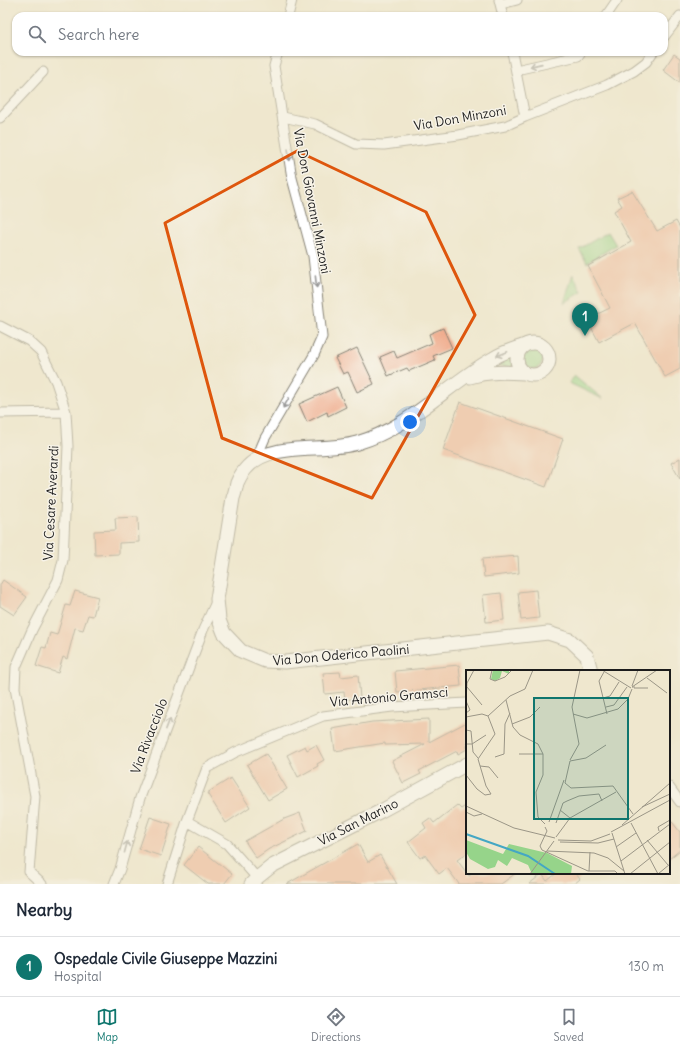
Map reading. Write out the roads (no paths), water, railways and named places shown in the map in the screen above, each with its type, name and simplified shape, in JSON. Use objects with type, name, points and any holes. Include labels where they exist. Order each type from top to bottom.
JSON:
[{"type":"street","points":[[289,12],[292,0]]},
{"type":"street","points":[[502,12],[500,2],[517,0]]},
{"type":"street","points":[[609,12],[617,0]]},
{"type":"street","points":[[668,32],[680,16]]},
{"type":"street","name":"Via Don Giovanni Minzoni","points":[[256,459],[265,438],[314,355],[322,337],[313,256],[292,178],[274,66],[277,56]]},
{"type":"street","points":[[513,56],[525,117]]},
{"type":"street","points":[[516,70],[578,56]]},
{"type":"street","name":"Via Don Minzoni","points":[[283,117],[315,124],[356,144],[384,145],[458,135],[505,126],[608,85],[634,71],[646,62],[650,56]]},
{"type":"street","points":[[0,118],[43,72]]},
{"type":"street","name":"Via Cesare Averardi","points":[[0,326],[28,341],[41,352],[56,382],[66,412],[68,446],[63,560],[58,580],[32,630],[16,668],[15,688],[35,796],[29,872],[42,884]]},
{"type":"street","points":[[459,381],[482,373],[509,372],[533,375],[539,374],[547,367],[549,362],[547,351],[540,344],[530,343],[525,345],[518,352],[518,366],[525,373]]},
{"type":"street","name":"Via Don Oderico Paolini","points":[[525,345],[494,357],[459,381],[416,414],[372,438],[341,446],[272,452],[256,459],[242,476],[233,498],[217,600],[219,620],[224,633],[241,652],[265,661],[285,662],[548,634],[570,640],[587,656],[591,670]]},
{"type":"street","points":[[0,413],[66,412]]},
{"type":"street","name":"Via Rivacciolo","points":[[114,884],[120,869],[140,798],[203,630],[217,600]]},
{"type":"street","name":"Via Antonio Gramsci","points":[[167,884],[187,821],[207,768],[243,749],[323,716],[392,707],[466,703]]},
{"type":"street","name":"Via San Marino","points":[[254,881],[272,866],[466,765]]},
{"type":"street","points":[[670,788],[680,802]]},
{"type":"street","points":[[187,821],[227,844],[254,881]]},
{"type":"place","name":"Ospedale Civile Giuseppe Mazzini","points":[[585,336]]}]
